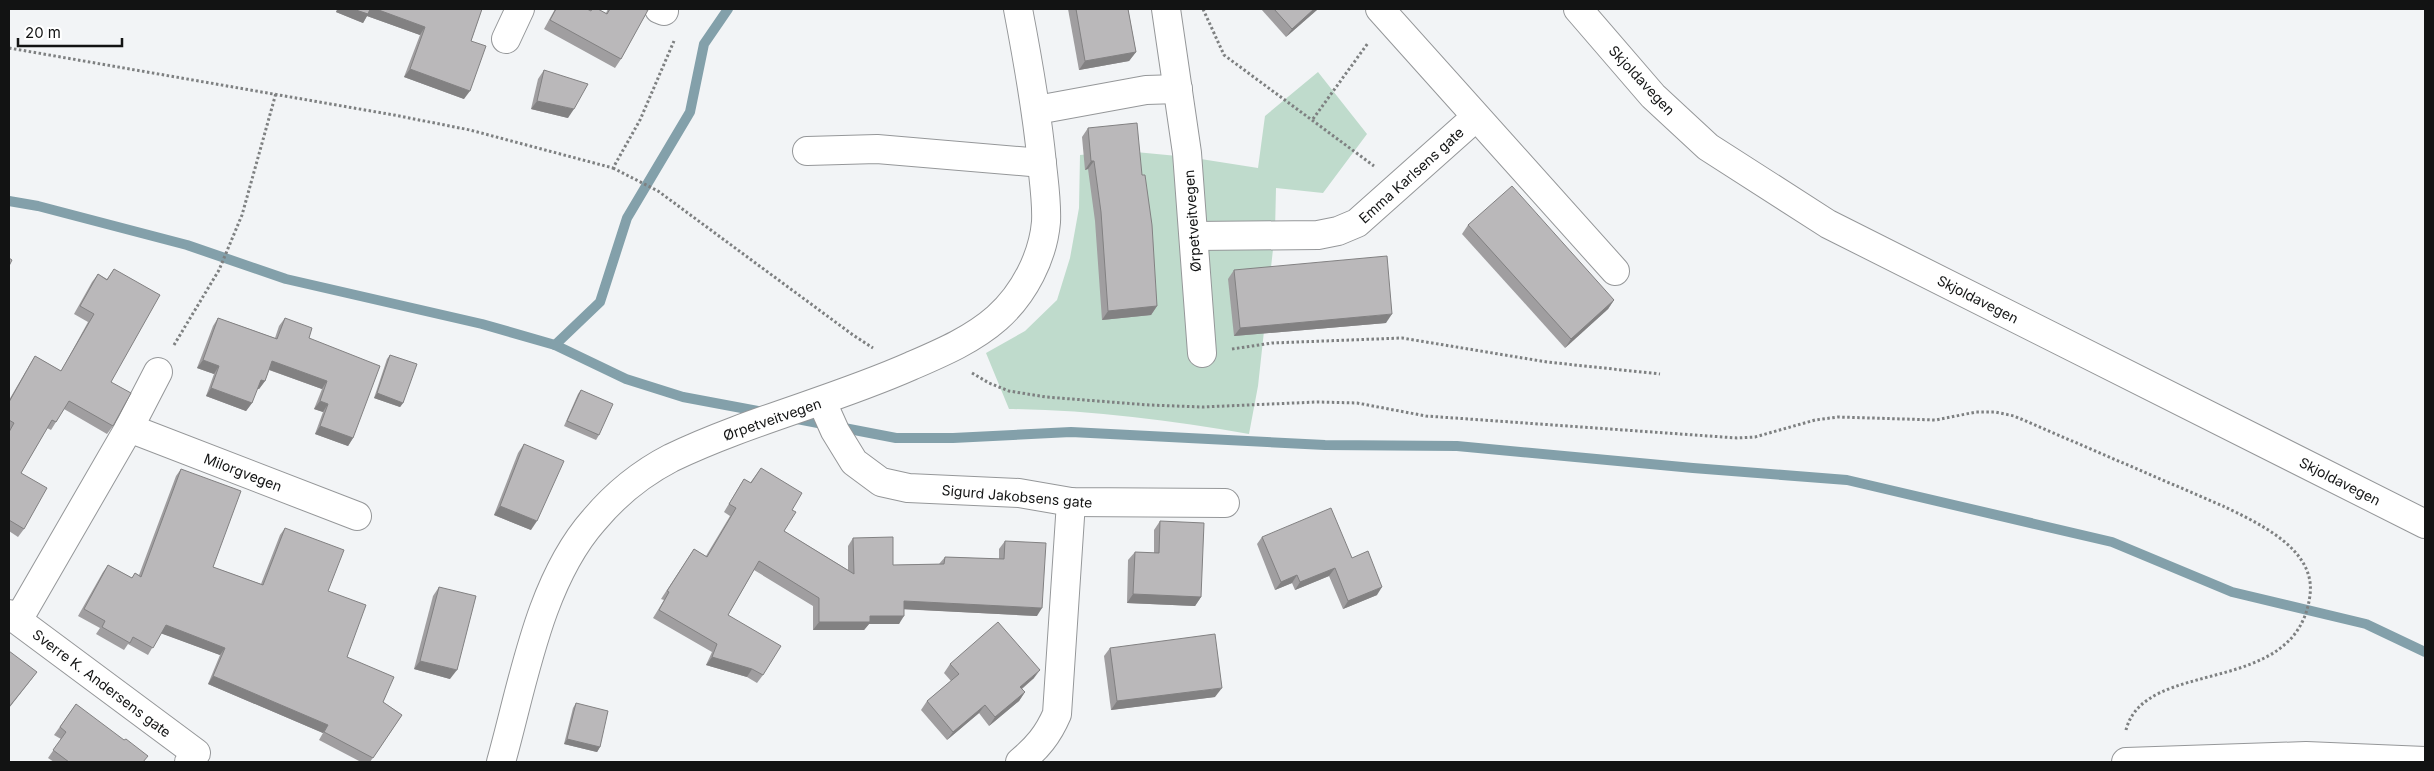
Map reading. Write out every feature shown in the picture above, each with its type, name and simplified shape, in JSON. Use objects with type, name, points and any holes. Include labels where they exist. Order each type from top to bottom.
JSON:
[{"type":"main road","points":[[506,39],[520,9]]},
{"type":"main road","name":"Ørpetveitvegen","points":[[501,762],[543,608],[565,559],[593,520],[623,490],[668,460],[720,436],[822,402],[946,351],[997,318],[1017,296],[1031,274],[1040,250],[1046,222],[1037,110],[1018,9]]},
{"type":"main road","name":"Ørpetveitvegen","points":[[1166,9],[1187,153],[1202,353]]},
{"type":"main road","name":"Skjoldavegen","points":[[1578,9],[1653,96],[1708,147],[1828,224],[2425,524]]},
{"type":"main road","name":"Emma Karlsens gate","points":[[1383,12],[1615,270]]},
{"type":"main road","points":[[1037,110],[1146,90],[1178,88]]},
{"type":"main road","name":"Emma Karlsens gate","points":[[1194,236],[1318,235],[1338,231],[1357,223],[1476,116]]},
{"type":"main road","points":[[807,151],[877,148],[1042,163]]},
{"type":"main road","points":[[13,617],[129,428],[158,372]]},
{"type":"main road","name":"Sigurd Jakobsens gate","points":[[822,402],[834,431],[854,462],[881,482],[908,488],[1019,493],[1071,502],[1225,503]]},
{"type":"main road","name":"Milorgvegen","points":[[129,428],[358,516]]},
{"type":"main road","points":[[1020,762],[1038,747],[1050,730],[1057,714],[1071,502]]},
{"type":"main road","name":"Sverre K. Andersens gate","points":[[13,617],[201,759]]},
{"type":"main road","points":[[2126,762],[2306,756],[2425,762]]},
{"type":"path","points":[[1203,9],[1224,55],[1354,151]]},
{"type":"path","points":[[1313,119],[1383,12]]},
{"type":"path","points":[[613,168],[640,120],[676,38]]},
{"type":"path","points":[[9,48],[276,93],[470,130],[613,168],[632,176],[658,191],[853,335],[880,352]]},
{"type":"path","points":[[158,372],[219,270],[242,215],[276,93]]},
{"type":"path","points":[[1202,353],[1272,343],[1402,338],[1547,362],[1660,374]]},
{"type":"path","points":[[946,351],[964,368],[989,383],[1009,391],[1046,397],[1149,405],[1202,406],[1317,402],[1356,403],[1443,418],[1737,438],[1755,437],[1815,420],[1830,418],[1936,420],[1976,412],[1995,412],[2014,416],[2256,522],[2288,545],[2310,574],[2309,603],[2295,635],[2285,647],[2263,660],[2162,693],[2145,701],[2134,714],[2126,732]]},
{"type":"green space","points":[[1318,72],[1367,134],[1323,193],[1276,188],[1275,231],[1258,386],[1249,434],[1129,417],[1069,411],[1009,409],[986,353],[1025,331],[1057,300],[1070,258],[1079,208],[1080,155],[1125,151],[1188,157],[1258,168],[1265,116]]},
{"type":"building","points":[[353,9],[370,9],[368,14]]},
{"type":"building","points":[[376,9],[482,9],[471,41],[486,46],[470,91],[410,69],[425,27]]},
{"type":"building","points":[[556,9],[587,9],[591,11],[592,9],[598,9],[607,14],[610,9],[648,10],[621,59],[550,20]]},
{"type":"building","points":[[1076,9],[1128,9],[1136,52],[1085,61]]},
{"type":"building","points":[[1274,9],[1314,9],[1292,29]]},
{"type":"building","points":[[544,70],[588,84],[574,109],[537,101]]},
{"type":"building","points":[[1137,123],[1142,175],[1145,175],[1152,225],[1157,306],[1108,311],[1101,212],[1094,161],[1091,161],[1088,128]]},
{"type":"building","points":[[1512,186],[1614,300],[1571,339],[1468,225]]},
{"type":"building","points":[[1387,256],[1392,314],[1240,328],[1234,270]]},
{"type":"building","points":[[114,269],[160,295],[111,382],[131,393],[113,426],[69,401],[56,422],[52,420],[21,473],[47,488],[24,529],[9,520],[9,432],[14,423],[9,420],[9,402],[35,356],[61,371],[94,314],[80,306],[98,274],[107,280]]},
{"type":"building","points":[[218,318],[277,339],[285,318],[312,328],[309,338],[380,366],[353,438],[320,426],[328,404],[320,401],[327,381],[272,361],[265,381],[261,380],[252,403],[211,388],[219,366],[203,360]]},
{"type":"building","points":[[390,355],[417,364],[403,403],[377,393]]},
{"type":"building","points":[[581,390],[613,404],[599,435],[567,421]]},
{"type":"building","points":[[524,444],[564,461],[537,521],[500,506]]},
{"type":"building","points":[[761,468],[802,493],[792,510],[796,512],[784,531],[854,574],[853,538],[893,537],[893,565],[944,564],[945,557],[1004,559],[1005,541],[1046,543],[1042,608],[904,601],[904,616],[870,616],[870,622],[819,622],[819,598],[759,561],[728,615],[781,646],[763,675],[752,669],[712,657],[717,644],[659,610],[669,592],[667,591],[694,549],[707,557],[736,508],[729,504],[744,479],[751,483]]},
{"type":"building","points":[[181,469],[241,491],[213,567],[263,585],[285,528],[344,550],[328,591],[366,605],[347,657],[394,677],[383,702],[402,715],[373,758],[324,732],[328,725],[213,676],[225,648],[166,625],[153,648],[133,637],[130,643],[102,627],[105,621],[84,609],[108,565],[132,578],[135,573],[141,577]]},
{"type":"building","points":[[1331,508],[1352,558],[1368,551],[1382,587],[1348,601],[1335,568],[1300,582],[1297,575],[1281,582],[1262,537]]},
{"type":"building","points":[[1160,521],[1204,523],[1201,597],[1133,594],[1135,552],[1159,553]]},
{"type":"building","points":[[439,587],[476,596],[457,670],[420,661]]},
{"type":"building","points":[[998,622],[1040,670],[1020,687],[1025,692],[995,717],[985,705],[953,732],[927,701],[959,674],[950,664]]},
{"type":"building","points":[[1215,634],[1222,688],[1117,701],[1110,648]]},
{"type":"building","points":[[9,651],[37,672],[9,707]]},
{"type":"building","points":[[576,703],[608,711],[600,747],[567,739]]},
{"type":"building","points":[[76,704],[148,756],[143,762],[69,762],[53,750],[66,732],[60,727]]},
{"type":"waterway","points":[[555,345],[600,302],[627,218],[690,112],[704,44],[728,9]]},
{"type":"waterway","points":[[9,201],[38,206],[187,245],[286,279],[482,324],[555,345],[626,379],[683,397],[763,412]]},
{"type":"waterway","points":[[792,418],[896,438],[953,438],[1071,432],[1325,445],[1457,446],[1847,480],[2112,542],[2232,592],[2366,624],[2425,652]]}]
